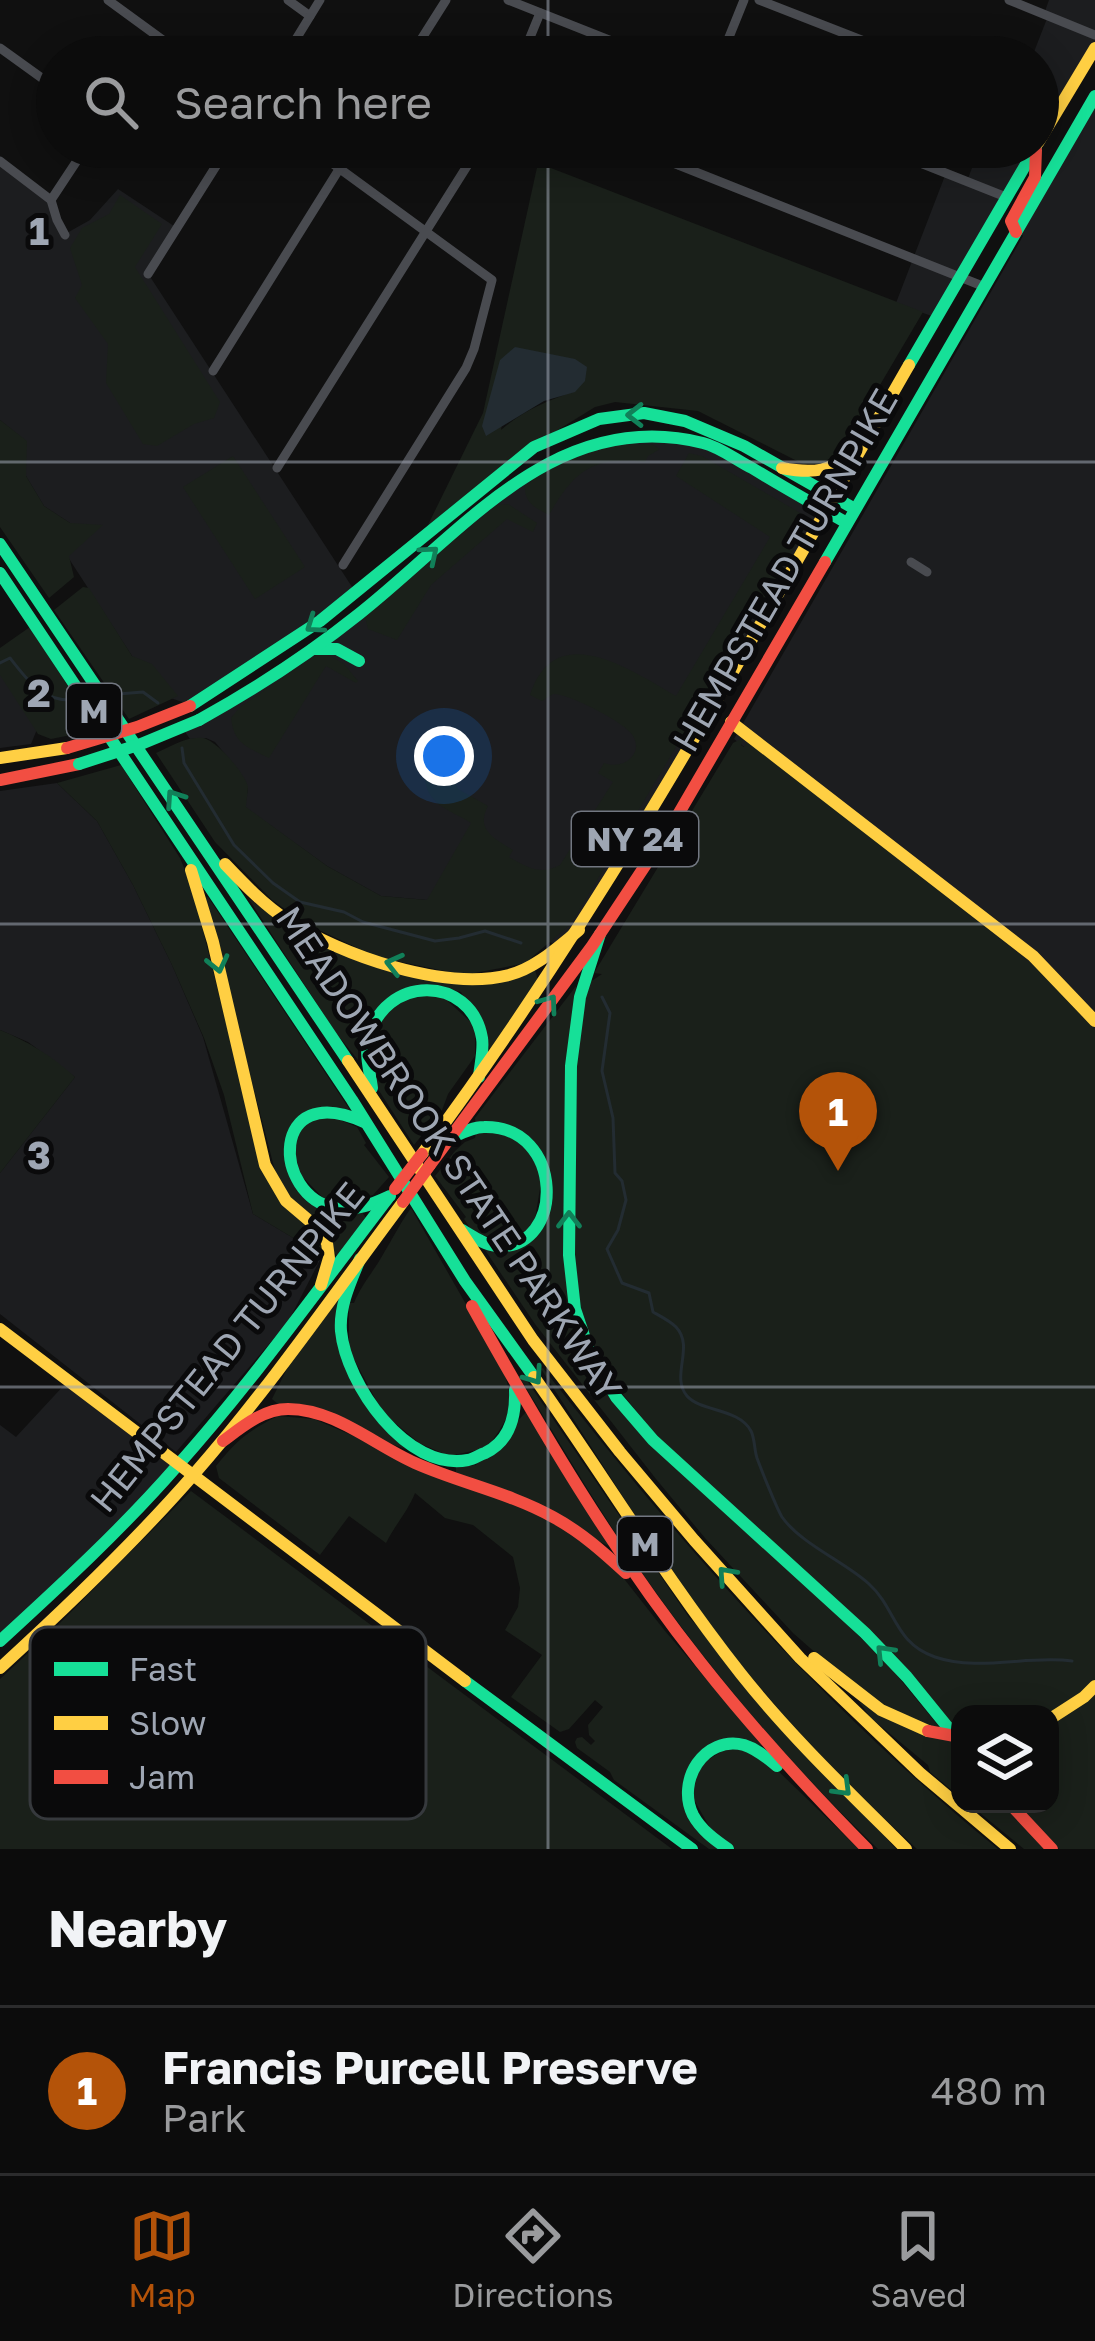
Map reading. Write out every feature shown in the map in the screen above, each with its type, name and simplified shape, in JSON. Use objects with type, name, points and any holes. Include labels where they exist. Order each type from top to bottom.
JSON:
[{"type":"main road","name":"HEMPSTEAD TURNPIKE","points":[[1059,108],[1095,48]]},
{"type":"main road","name":"HEMPSTEAD TURNPIKE","points":[[1059,158],[1095,96]]},
{"type":"main road","name":"HEMPSTEAD TURNPIKE","points":[[0,1641],[98,1550],[179,1465],[426,1159],[579,930],[1024,168]]},
{"type":"main road","points":[[1016,232],[1012,218],[1035,178],[1036,168]]},
{"type":"main road","name":"HEMPSTEAD TURNPIKE","points":[[426,1159],[449,1139],[600,934],[672,825],[1053,168]]},
{"type":"main road","points":[[0,758],[67,748],[190,706],[330,614],[534,447],[572,428],[620,414],[649,414],[714,429],[855,509]]},
{"type":"main road","points":[[782,468],[809,474],[840,465],[881,417]]},
{"type":"main road","points":[[689,438],[694,422]]},
{"type":"main road","points":[[0,780],[80,764],[128,748],[199,720],[246,693],[312,650],[543,463],[580,446],[634,434],[689,438],[847,523]]},
{"type":"main road","name":"MEADOWBROOK STATE PARKWAY","points":[[0,544],[533,1340],[620,1452],[765,1618],[843,1701],[1010,1849]]},
{"type":"main road","name":"MEADOWBROOK STATE PARKWAY","points":[[0,573],[465,1281],[688,1605],[809,1753],[906,1849]]},
{"type":"main road","points":[[312,650],[337,649],[358,661]]},
{"type":"main road","points":[[246,693],[260,662]]},
{"type":"main road","points":[[731,722],[1033,956],[1095,1021]]},
{"type":"main road","points":[[201,840],[260,900],[286,919],[336,946],[403,967],[456,978],[506,976],[532,967],[579,930]]},
{"type":"main road","points":[[186,851],[213,942],[265,1165],[286,1201],[319,1229],[327,1243],[329,1258],[321,1285]]},
{"type":"main road","points":[[600,934],[580,998],[572,1066],[569,1255],[575,1310],[589,1352],[616,1397],[653,1440],[865,1633],[951,1729]]},
{"type":"main road","points":[[377,1106],[365,1066],[366,1037],[377,1013],[410,991],[438,990],[469,1008],[482,1035],[479,1077]]},
{"type":"main road","points":[[364,1122],[332,1111],[313,1114],[292,1132],[291,1169],[310,1197],[335,1208],[364,1207],[396,1196]]},
{"type":"main road","points":[[449,1139],[483,1127],[507,1130],[539,1154],[548,1182],[544,1213],[516,1244],[494,1246],[457,1227]]},
{"type":"main road","name":"HEMPSTEAD TURNPIKE","points":[[44,1627],[102,1572],[223,1441],[360,1259],[396,1196]]},
{"type":"main road","points":[[421,1210],[514,1384],[664,1617]]},
{"type":"main road","points":[[360,1259],[342,1313],[345,1353],[364,1395],[400,1436],[440,1458],[478,1457],[497,1446],[509,1430],[517,1407],[514,1384]]},
{"type":"main road","points":[[4,1338],[393,1627]]},
{"type":"main road","points":[[223,1441],[249,1421],[274,1411],[291,1409],[322,1416],[415,1463],[516,1498],[570,1524],[604,1550],[826,1809]]},
{"type":"main road","points":[[765,1618],[872,1705],[896,1719],[951,1737]]},
{"type":"main road","name":"HEMPSTEAD TURNPIKE","points":[[0,1668],[30,1640]]},
{"type":"main road","points":[[426,1652],[692,1849]]},
{"type":"main road","points":[[1059,1714],[1095,1686]]},
{"type":"main road","points":[[728,1849],[700,1827],[687,1798],[692,1771],[703,1756],[734,1744],[760,1752],[867,1849]]},
{"type":"main road","points":[[1018,1813],[1052,1849]]},
{"type":"street","points":[[108,0],[157,36]]},
{"type":"street","points":[[288,0],[310,16]]},
{"type":"street","points":[[298,36],[320,0]]},
{"type":"street","points":[[423,36],[446,0]]},
{"type":"street","points":[[508,0],[599,36]]},
{"type":"street","points":[[729,36],[744,0]]},
{"type":"street","points":[[759,0],[851,36]]},
{"type":"street","points":[[1009,0],[1095,35]]},
{"type":"street","points":[[531,36],[540,13]]},
{"type":"street","points":[[0,48],[36,74]]},
{"type":"street","points":[[0,161],[51,200],[64,235]]},
{"type":"street","points":[[51,200],[72,168]]},
{"type":"street","points":[[148,274],[215,168]]},
{"type":"street","points":[[278,468],[465,168]]},
{"type":"street","points":[[687,168],[985,287]]},
{"type":"street","points":[[933,168],[1006,197]]},
{"type":"street","points":[[213,371],[340,169],[492,280],[466,368],[343,565]]},
{"type":"street","points":[[911,562],[927,572]]},
{"type":"shaded area","points":[[1049,0],[1095,0],[1095,48],[1059,108],[1059,36],[1040,36],[1048,16],[1044,14]]},
{"type":"shaded area","points":[[1095,100],[1095,1040],[1039,978],[734,739],[1023,236],[1019,231]]},
{"type":"shaded area","points":[[0,161],[51,200],[65,234],[90,220],[118,189],[177,228],[149,275],[356,593],[188,704],[156,693],[64,551],[70,523],[44,506],[26,476],[26,441],[0,420]]},
{"type":"shaded area","points":[[537,168],[551,168],[923,312],[841,451],[821,464],[803,464],[698,411],[615,402],[595,407],[540,441],[423,535],[483,413]],"holes":[[[515,347],[575,391],[536,407],[501,430]]]},
{"type":"shaded area","points":[[972,168],[1024,168],[937,318],[896,303],[946,173],[967,181]]},
{"type":"shaded area","points":[[120,195],[162,224],[135,267],[220,402],[214,418],[157,446],[143,444],[106,383],[108,344],[75,298],[82,285],[70,248],[82,228],[109,214]]},
{"type":"shaded area","points":[[515,347],[575,359],[587,367],[585,381],[575,392],[544,401],[486,436],[482,426],[500,360]]},
{"type":"shaded area","points":[[0,420],[27,441],[26,476],[44,506],[70,523],[103,525],[69,556],[74,577],[49,598],[0,527]]},
{"type":"shaded area","points":[[636,436],[705,445],[828,514],[583,918],[558,945],[427,900],[381,896],[327,866],[245,807],[248,788],[238,770],[215,742],[190,739],[183,729],[296,661],[542,466]]},
{"type":"shaded area","points":[[627,444],[660,449],[645,462],[611,462],[586,470],[567,487],[549,515],[529,501],[525,486],[561,462]]},
{"type":"shaded area","points":[[689,453],[702,456],[807,521],[571,924],[532,962],[464,975],[377,957],[306,924],[272,900],[215,842],[156,753],[191,739],[209,740],[246,781],[246,807],[327,866],[381,896],[427,900],[471,823],[436,802],[426,784],[432,757],[456,741],[460,751],[473,754],[457,762],[453,779],[458,789],[488,806],[485,828],[513,850],[509,857],[540,870],[560,865],[613,782],[598,773],[604,763],[626,762],[636,746],[630,732],[593,708],[560,695],[542,701],[530,695],[542,672],[557,659],[595,656],[676,696],[770,537],[676,476]]},
{"type":"shaded area","points":[[233,456],[305,567],[255,599],[183,487]]},
{"type":"shaded area","points":[[508,504],[537,523],[533,532],[507,519],[431,585],[397,640],[368,629],[364,613],[497,505]]},
{"type":"shaded area","points":[[83,587],[89,588],[132,656],[152,664],[178,696],[129,719],[54,610]]},
{"type":"shaded area","points":[[30,627],[96,730],[51,739],[38,734],[0,675],[0,648]]},
{"type":"shaded area","points":[[322,651],[344,664],[358,681],[326,666],[269,758],[243,744],[231,718],[240,707]]},
{"type":"shaded area","points":[[0,658],[42,717],[31,744],[0,748]]},
{"type":"shaded area","points":[[743,739],[744,747],[748,741],[1037,968],[1095,1030],[1095,1682],[1059,1708],[951,1705],[951,1723],[660,1440],[616,1386],[585,1329],[574,1267],[577,1030],[590,982],[602,974],[594,973],[733,743]]},
{"type":"shaded area","points":[[121,765],[180,858],[192,887],[263,1170],[317,1234],[324,1247],[320,1260],[253,1214],[224,1095],[172,965],[97,821],[57,783]]},
{"type":"shaded area","points":[[57,783],[97,821],[172,965],[203,1037],[253,1214],[320,1260],[288,1322],[176,1452],[0,1314],[0,1173],[75,1077],[28,1042],[0,1030],[0,791]]},
{"type":"shaded area","points":[[208,897],[350,1110],[338,1108],[290,1131],[300,1192],[362,1212],[366,1218],[337,1256],[279,1186],[204,898]]},
{"type":"shaded area","points":[[248,898],[274,916],[439,980],[535,970],[538,980],[490,1049],[461,992],[419,986],[366,1023],[358,1060]]},
{"type":"shaded area","points":[[576,986],[565,1239],[594,1373],[890,1667],[941,1729],[900,1716],[793,1633],[656,1479],[535,1324],[483,1247],[498,1253],[552,1207],[532,1139],[476,1126],[475,1118]]},
{"type":"shaded area","points":[[440,994],[475,1026],[475,1056],[414,1145],[376,1086],[371,1033],[398,1000]]},
{"type":"shaded area","points":[[0,1030],[40,1050],[75,1077],[0,1173]]},
{"type":"shaded area","points":[[328,1115],[357,1127],[364,1145],[389,1177],[373,1195],[329,1204],[294,1168],[297,1132],[311,1120]]},
{"type":"shaded area","points":[[492,1131],[524,1143],[543,1170],[534,1225],[505,1243],[472,1231],[435,1176],[465,1142]]},
{"type":"shaded area","points":[[411,1208],[503,1369],[508,1411],[487,1448],[449,1456],[419,1443],[383,1413],[349,1350],[349,1303],[354,1303]]},
{"type":"shaded area","points":[[341,1295],[341,1359],[411,1451],[272,1399],[289,1365]]},
{"type":"shaded area","points":[[541,1369],[757,1622],[951,1813],[998,1849],[917,1849],[811,1745],[692,1600]]},
{"type":"shaded area","points":[[523,1375],[688,1616],[896,1849],[878,1849],[781,1749],[721,1678],[622,1544],[520,1378]]},
{"type":"shaded area","points":[[67,1382],[178,1465],[0,1640],[0,1425],[16,1437]]},
{"type":"shaded area","points":[[526,1412],[613,1548],[456,1472],[456,1467],[476,1465]]},
{"type":"shaded area","points":[[278,1416],[314,1419],[557,1523],[614,1566],[764,1746],[724,1740],[682,1787],[720,1849],[709,1849],[577,1748],[577,1738],[591,1745],[595,1741],[588,1725],[603,1707],[595,1700],[569,1729],[560,1732],[511,1697],[542,1655],[505,1630],[518,1607],[520,1588],[513,1557],[473,1525],[445,1518],[415,1493],[386,1543],[349,1516],[320,1555],[219,1478],[216,1466],[230,1450]]},
{"type":"shaded area","points":[[191,1491],[374,1627],[56,1627]]},
{"type":"shaded area","points":[[30,1651],[30,1819],[426,1819],[426,1666],[672,1849],[0,1849],[0,1679]]},
{"type":"shaded area","points":[[1095,1694],[1095,1849],[1059,1849],[1025,1813],[1059,1813],[1059,1720]]},
{"type":"shaded area","points":[[859,1702],[951,1741],[951,1790],[928,1765],[871,1718]]},
{"type":"shaded area","points":[[743,1749],[775,1768],[859,1849],[735,1849],[713,1833],[693,1798],[695,1777],[706,1761],[724,1750]]},
{"type":"shaded area","points":[[980,1813],[1011,1813],[1045,1849],[1024,1849]]},
{"type":"waterway","points":[[0,663],[10,658],[44,693],[72,700]]},
{"type":"waterway","points":[[118,694],[143,692],[158,703]]},
{"type":"waterway","points":[[182,748],[184,763],[234,845],[300,902],[435,941],[485,931],[521,943]]},
{"type":"waterway","points":[[602,997],[610,1013],[602,1071],[613,1118],[615,1173],[626,1200],[607,1249],[622,1283],[649,1293],[653,1312],[681,1335],[681,1380],[687,1396],[745,1424],[782,1517],[800,1536],[869,1584],[903,1634],[922,1651],[969,1663],[1072,1661]]},
{"type":"traffic: fast","points":[[1059,158],[1095,96]]},
{"type":"traffic: fast","points":[[909,365],[1024,168]]},
{"type":"traffic: fast","points":[[825,562],[1053,168]]},
{"type":"traffic: fast","points":[[190,706],[320,621],[534,447],[599,419],[644,413],[685,421],[744,446],[855,509]]},
{"type":"traffic: fast","points":[[199,720],[340,629],[514,484],[557,459],[602,443],[650,436],[703,443],[847,523]]},
{"type":"traffic: fast","points":[[0,544],[348,1061]]},
{"type":"traffic: fast","points":[[0,573],[352,1100],[465,1281],[534,1377]]},
{"type":"traffic: fast","points":[[313,649],[337,649],[359,661]]},
{"type":"traffic: fast","points":[[79,764],[199,720]]},
{"type":"traffic: fast","points":[[600,934],[580,997],[571,1066],[569,1255],[575,1309],[589,1351],[616,1397],[653,1440],[865,1633],[951,1731]]},
{"type":"traffic: fast","points":[[372,1088],[367,1046],[377,1018],[408,993],[427,990],[462,1002],[475,1017],[482,1038],[479,1077]]},
{"type":"traffic: fast","points":[[364,1122],[333,1113],[311,1116],[296,1127],[290,1144],[291,1164],[314,1199],[335,1208],[356,1208],[390,1196]]},
{"type":"traffic: fast","points":[[449,1139],[480,1127],[511,1132],[530,1145],[542,1165],[547,1188],[535,1229],[519,1242],[496,1246],[462,1230]]},
{"type":"traffic: fast","points":[[0,1641],[177,1466],[259,1368],[388,1198]]},
{"type":"traffic: fast","points":[[360,1259],[342,1312],[345,1352],[367,1398],[402,1438],[445,1460],[474,1458],[506,1435],[515,1390]]},
{"type":"traffic: fast","points":[[465,1681],[692,1849]]},
{"type":"traffic: fast","points":[[728,1849],[693,1815],[688,1788],[697,1764],[717,1747],[730,1744],[749,1747],[777,1766]]},
{"type":"traffic: slow","points":[[1059,108],[1095,48]]},
{"type":"traffic: slow","points":[[422,1154],[490,1060],[617,866],[909,365]]},
{"type":"traffic: slow","points":[[782,468],[822,470],[856,450]]},
{"type":"traffic: slow","points":[[731,722],[1033,956],[1095,1021]]},
{"type":"traffic: slow","points":[[0,758],[67,748]]},
{"type":"traffic: slow","points":[[225,864],[270,908],[310,933],[364,957],[425,974],[483,979],[509,975],[537,962],[579,930]]},
{"type":"traffic: slow","points":[[191,870],[213,942],[265,1165],[286,1201],[319,1229],[327,1243],[329,1258],[321,1285]]},
{"type":"traffic: slow","points":[[348,1061],[533,1340],[620,1452],[800,1658],[920,1773],[1010,1849]]},
{"type":"traffic: slow","points":[[43,1627],[149,1524],[223,1440],[403,1202]]},
{"type":"traffic: slow","points":[[0,1329],[394,1627]]},
{"type":"traffic: slow","points":[[534,1377],[741,1674],[800,1742],[906,1849]]},
{"type":"traffic: slow","points":[[0,1668],[30,1640]]},
{"type":"traffic: slow","points":[[426,1651],[465,1681]]},
{"type":"traffic: slow","points":[[814,1658],[881,1710],[928,1731]]},
{"type":"traffic: slow","points":[[1059,1713],[1095,1686]]},
{"type":"traffic: jam","points":[[1016,232],[1011,221],[1035,168]]},
{"type":"traffic: jam","points":[[430,1165],[592,946],[672,825],[825,562]]},
{"type":"traffic: jam","points":[[67,748],[190,706]]},
{"type":"traffic: jam","points":[[0,780],[79,764]]},
{"type":"traffic: jam","points":[[395,1189],[422,1154]]},
{"type":"traffic: jam","points":[[403,1202],[430,1165]]},
{"type":"traffic: jam","points":[[472,1306],[579,1489],[669,1621],[761,1735],[867,1849]]},
{"type":"traffic: jam","points":[[223,1441],[270,1412],[288,1409],[322,1415],[415,1463],[553,1517],[626,1573]]},
{"type":"traffic: jam","points":[[928,1731],[951,1735]]},
{"type":"traffic: jam","points":[[1018,1813],[1052,1849]]},
{"type":"place","name":"Francis Purcell Preserve","points":[[838,1171]]}]
